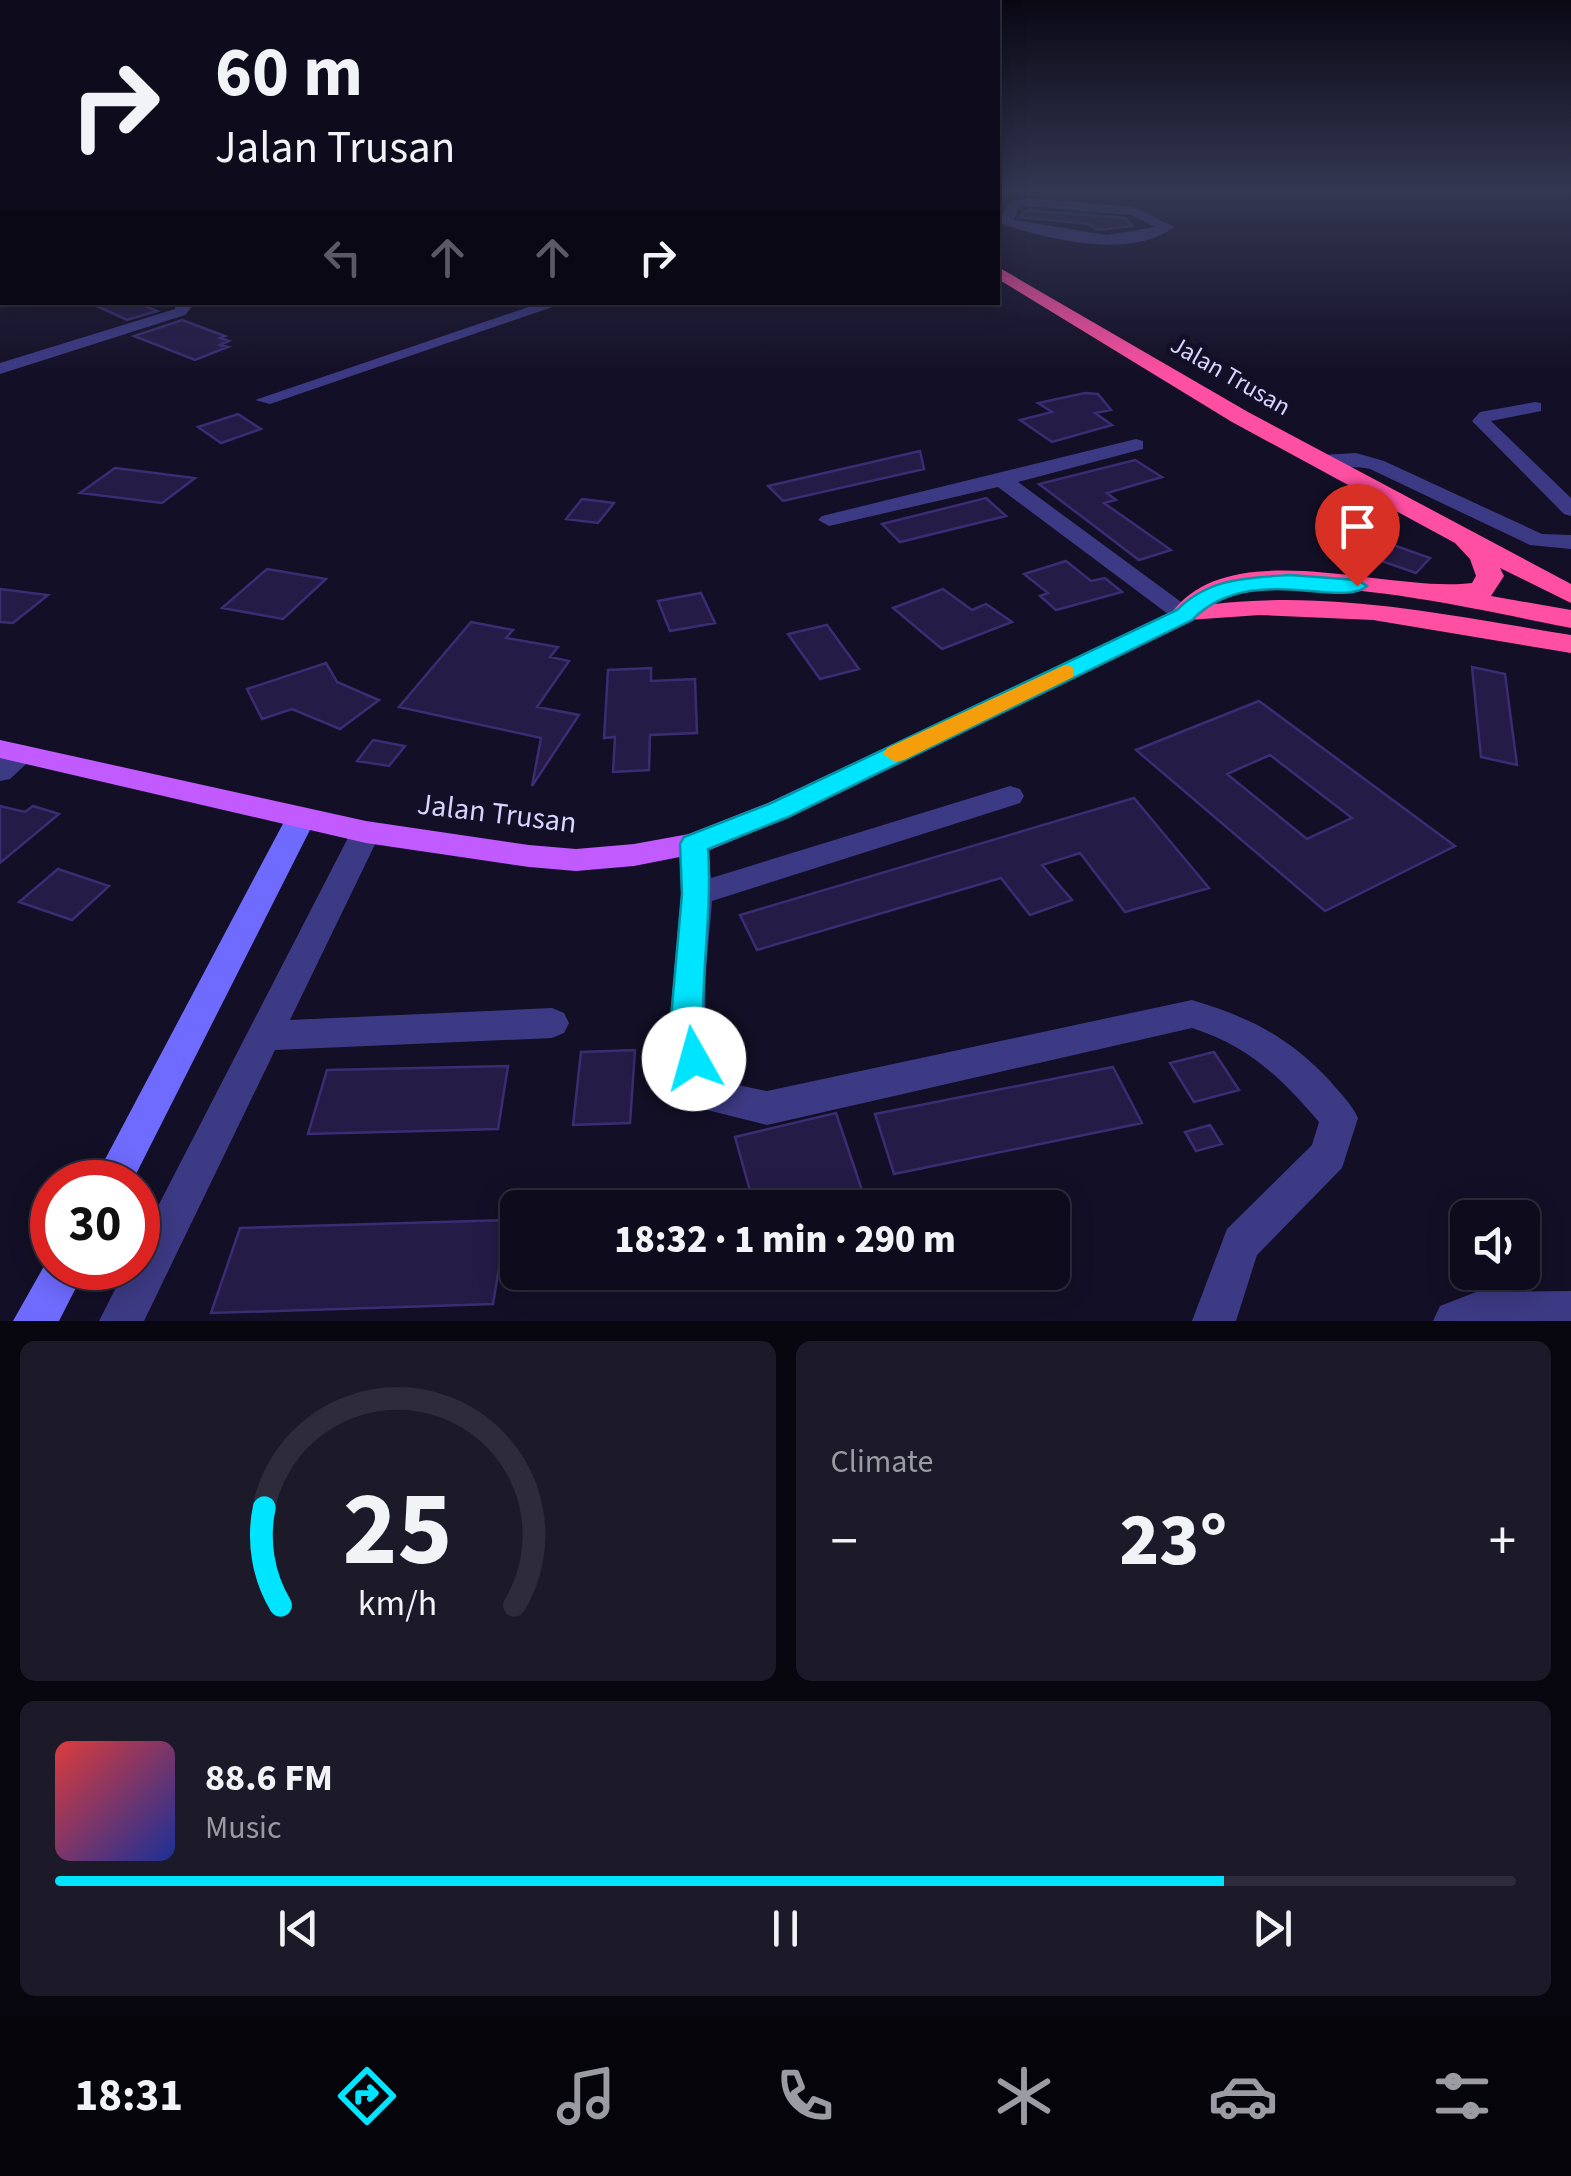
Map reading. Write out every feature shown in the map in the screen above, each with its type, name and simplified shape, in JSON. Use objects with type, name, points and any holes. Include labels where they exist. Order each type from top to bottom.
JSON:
[{"type":"highway","name":"Jalan Trusan","points":[[1000,273],[1322,461],[1449,528],[1570,579]]},
{"type":"highway","points":[[1422,594],[1482,590],[1490,576],[1482,556],[1449,528]]},
{"type":"highway","name":"Jalan Trusan","points":[[1184,615],[1201,598],[1230,586],[1290,582],[1422,594],[1571,619]]},
{"type":"highway","name":"Jalan Trusan","points":[[1184,615],[1260,607],[1372,611],[1571,644]]},
{"type":"main road","name":"Jalan Trusan","points":[[12,751],[366,832],[576,860],[694,844],[778,810],[1184,615]]},
{"type":"street","points":[[0,369],[180,312],[185,305]]},
{"type":"street","points":[[264,400],[551,305]]},
{"type":"street","points":[[1535,407],[1486,416],[1480,421],[1571,510]]},
{"type":"street","points":[[829,520],[1136,446]]},
{"type":"street","points":[[1322,461],[1356,460],[1376,465],[1538,540],[1571,542]]},
{"type":"street","points":[[1002,480],[1184,615]]},
{"type":"street","points":[[0,772],[12,751]]},
{"type":"street","points":[[697,894],[1010,796]]},
{"type":"street","points":[[123,1160],[301,818]]},
{"type":"street","points":[[122,1321],[366,832]]},
{"type":"street","points":[[694,844],[697,894],[687,1018],[694,1059],[716,1098],[768,1108],[1192,1014],[1235,1026],[1274,1046],[1339,1118],[1328,1155],[1241,1243],[1214,1321]]},
{"type":"street","points":[[261,1036],[552,1023]]},
{"type":"street","points":[[35,1321],[53,1290]]},
{"type":"street","points":[[1455,1321],[1476,1312],[1571,1312]]},
{"type":"building","points":[[94,305],[143,305],[157,311],[127,320]]},
{"type":"building","points":[[182,320],[225,336],[220,338],[229,341],[220,345],[228,347],[195,360],[134,336]]},
{"type":"building","points":[[1098,394],[1111,410],[1095,413],[1112,425],[1052,442],[1020,420],[1052,412],[1038,403]]},
{"type":"building","points":[[238,414],[261,429],[221,443],[198,427]]},
{"type":"building","points":[[920,451],[924,469],[783,501],[768,486]]},
{"type":"building","points":[[1135,460],[1162,477],[1107,493],[1116,500],[1104,503],[1171,550],[1139,560],[1039,484]]},
{"type":"building","points":[[115,468],[195,478],[162,503],[80,493]]},
{"type":"building","points":[[986,498],[1006,516],[900,542],[882,524]]},
{"type":"building","points":[[582,499],[614,503],[598,523],[566,519]]},
{"type":"building","points":[[1365,535],[1430,558],[1416,573],[1350,550]]},
{"type":"building","points":[[1066,561],[1091,581],[1105,578],[1122,592],[1056,610],[1040,596],[1048,593],[1024,574]]},
{"type":"building","points":[[267,569],[326,579],[283,619],[222,608]]},
{"type":"building","points":[[0,589],[48,595],[13,623],[0,622]]},
{"type":"building","points":[[943,589],[972,610],[986,604],[1012,622],[942,649],[893,608]]},
{"type":"building","points":[[701,593],[715,623],[670,631],[658,601]]},
{"type":"building","points":[[471,622],[513,630],[506,638],[558,647],[550,657],[569,661],[537,707],[579,715],[532,786],[541,738],[399,707]]},
{"type":"building","points":[[827,625],[859,669],[820,679],[788,634]]},
{"type":"building","points":[[326,663],[337,682],[379,700],[340,729],[292,709],[262,719],[247,689]]},
{"type":"building","points":[[1472,667],[1505,674],[1517,765],[1481,757]]},
{"type":"building","points":[[651,668],[651,681],[695,679],[697,733],[650,735],[649,770],[613,772],[615,737],[604,738],[608,670]]},
{"type":"building","points":[[1259,701],[1455,846],[1325,911],[1136,750]],"holes":[[[1270,755],[1352,818],[1307,839],[1227,774]]]},
{"type":"building","points":[[373,740],[405,746],[389,766],[357,761]]},
{"type":"building","points":[[1134,798],[1209,888],[1125,912],[1080,853],[1042,865],[1072,900],[1030,915],[1001,878],[757,950],[740,915]]},
{"type":"building","points":[[0,806],[25,812],[33,806],[59,814],[0,863]]},
{"type":"building","points":[[58,869],[109,886],[72,920],[19,902]]},
{"type":"building","points":[[635,1050],[630,1123],[573,1125],[581,1052]]},
{"type":"building","points":[[1214,1052],[1239,1090],[1194,1102],[1170,1063]]},
{"type":"building","points":[[508,1066],[498,1129],[308,1134],[327,1070]]},
{"type":"building","points":[[1113,1067],[1142,1123],[894,1174],[875,1114]]},
{"type":"building","points":[[836,1113],[862,1190],[750,1190],[735,1137]]},
{"type":"building","points":[[1210,1125],[1222,1144],[1196,1151],[1185,1132]]},
{"type":"building","points":[[500,1220],[500,1262],[493,1304],[211,1313],[240,1228]]},
{"type":"slow traffic","points":[[895,754],[1065,672]]},
{"type":"route","points":[[694,1059],[687,1018],[697,894],[694,844],[778,810],[1184,615],[1201,598],[1230,586],[1290,582],[1357,586]]}]
